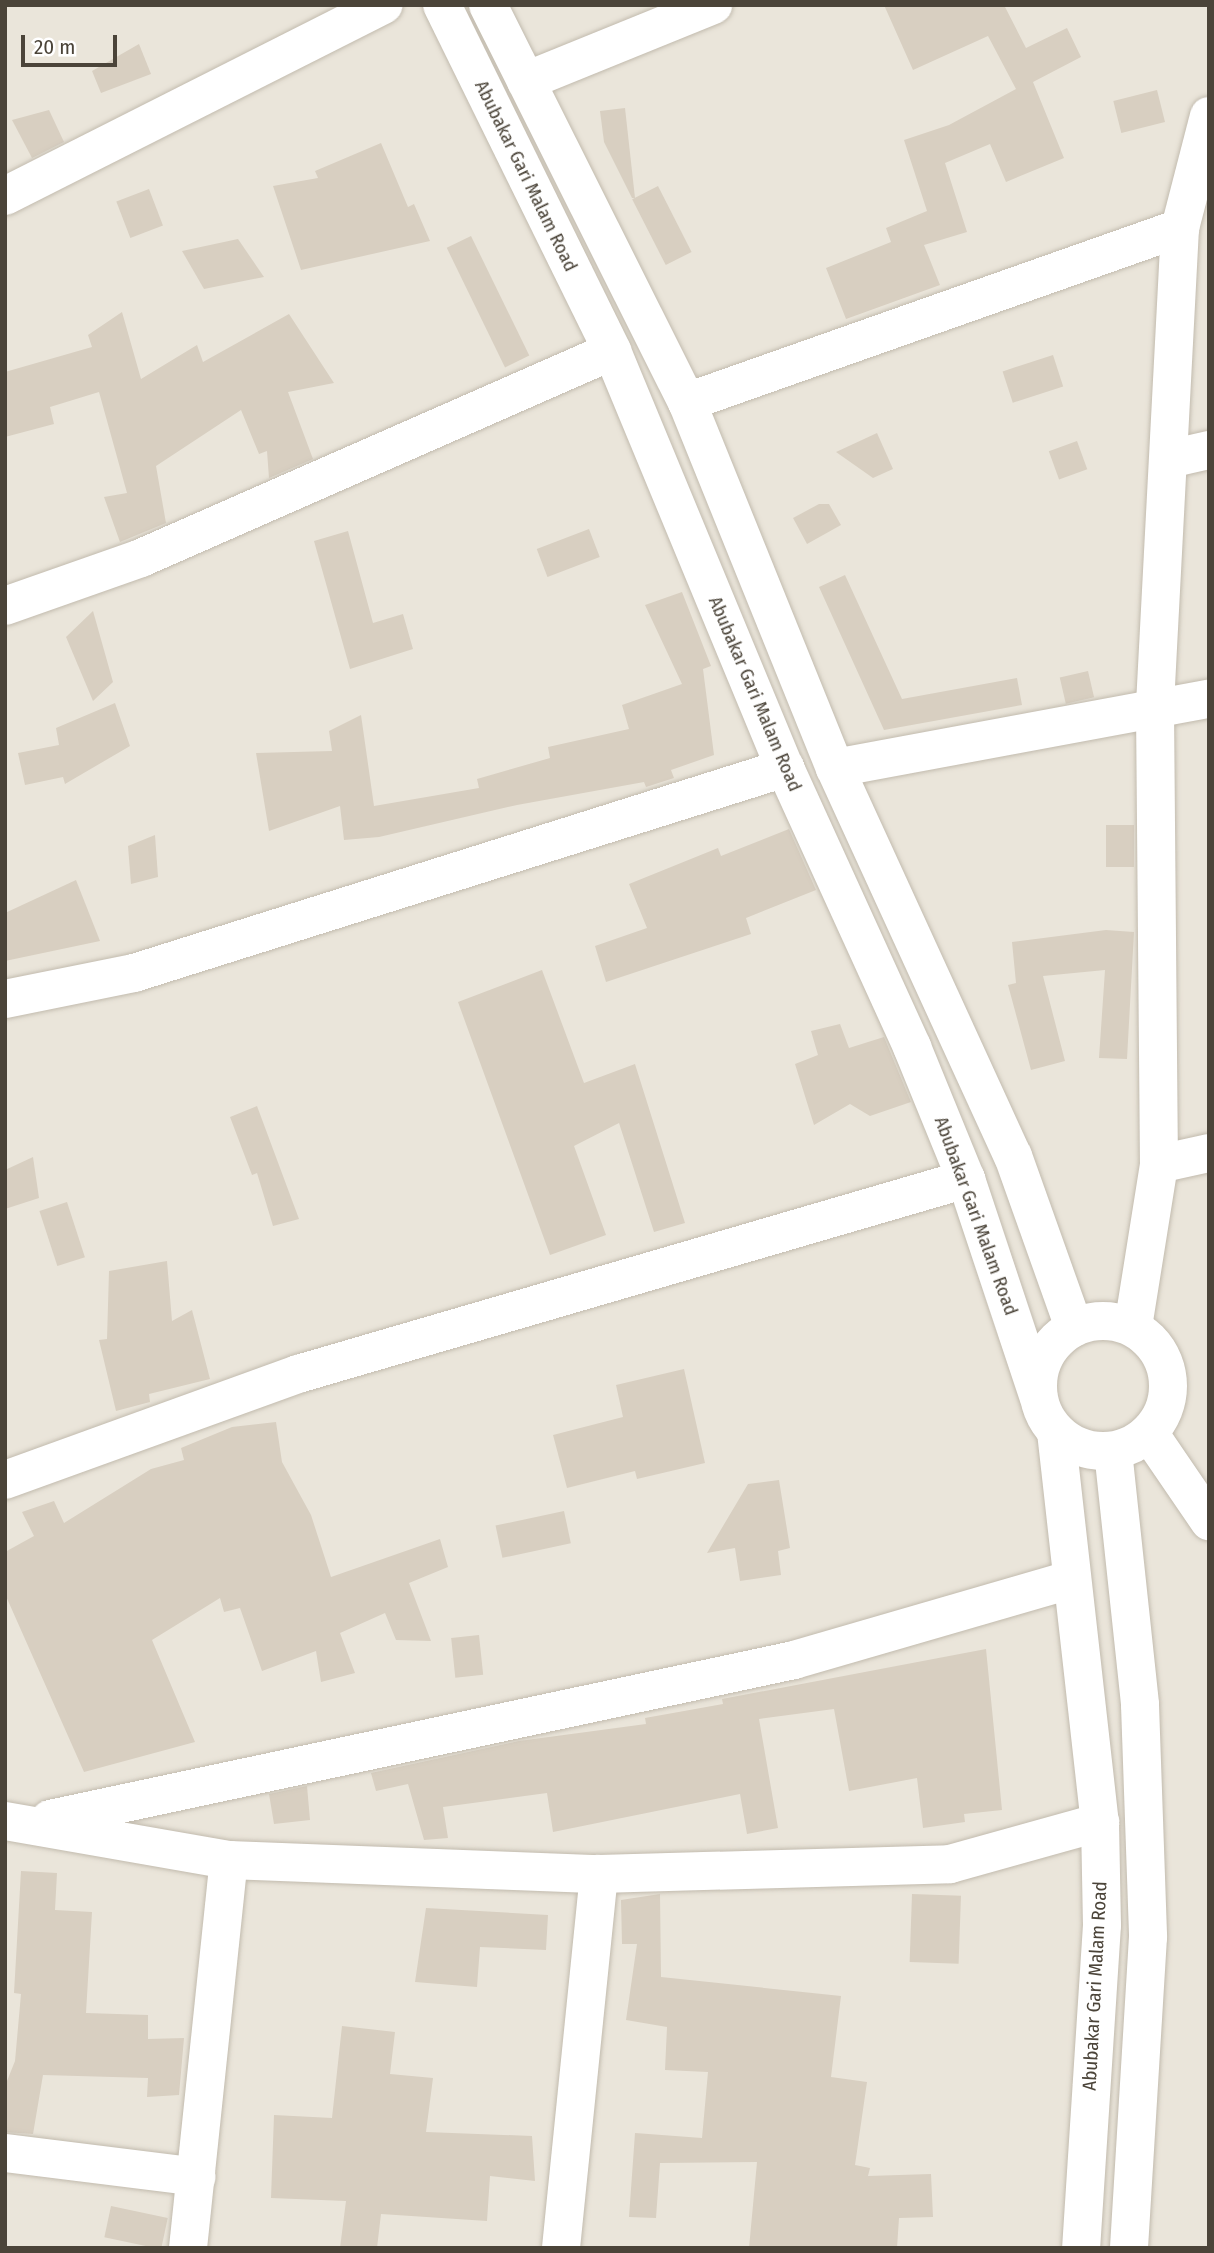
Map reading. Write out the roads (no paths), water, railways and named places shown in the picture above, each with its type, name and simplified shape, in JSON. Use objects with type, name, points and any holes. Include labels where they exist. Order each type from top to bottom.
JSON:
[{"type":"street","points":[[5,196],[383,5]]},
{"type":"street","name":"Abubakar Gari Malam Road","points":[[442,5],[612,351],[785,768],[966,1179],[1038,1395]]},
{"type":"street","points":[[488,5],[687,402],[835,768],[1013,1156],[1074,1327]]},
{"type":"street","points":[[526,81],[713,5]]},
{"type":"street","points":[[1133,1327],[1159,1164],[1155,709],[1180,228],[1209,116]]},
{"type":"street","points":[[687,402],[1180,228]]},
{"type":"street","points":[[5,606],[141,558],[612,351]]},
{"type":"street","points":[[1169,459],[1209,450]]},
{"type":"street","points":[[835,768],[1209,699]]},
{"type":"street","points":[[5,999],[134,973],[785,768]]},
{"type":"street","points":[[1159,1164],[1209,1153]]},
{"type":"street","points":[[5,1480],[299,1374],[966,1179]]},
{"type":"street","points":[[1093,1320],[1133,1327],[1156,1348],[1168,1376],[1168,1396],[1149,1433],[1113,1451],[1092,1451],[1056,1432],[1038,1395],[1045,1355],[1074,1327],[1093,1320]]},
{"type":"street","name":"Abubakar Gari Malam Road","points":[[1056,1432],[1069,1580],[1100,1822],[1102,1925],[1081,2248]]},
{"type":"street","points":[[1149,1433],[1209,1521]]},
{"type":"street","points":[[1113,1451],[1140,1705],[1148,1937],[1129,2248]]},
{"type":"street","points":[[20,1822],[794,1660],[1069,1580]]},
{"type":"street","points":[[20,1822],[229,1860],[599,1874],[950,1864],[1100,1822]]},
{"type":"street","points":[[188,2248],[229,1860]]},
{"type":"street","points":[[561,2248],[599,1874]]},
{"type":"street","points":[[5,2153],[197,2177]]}]
